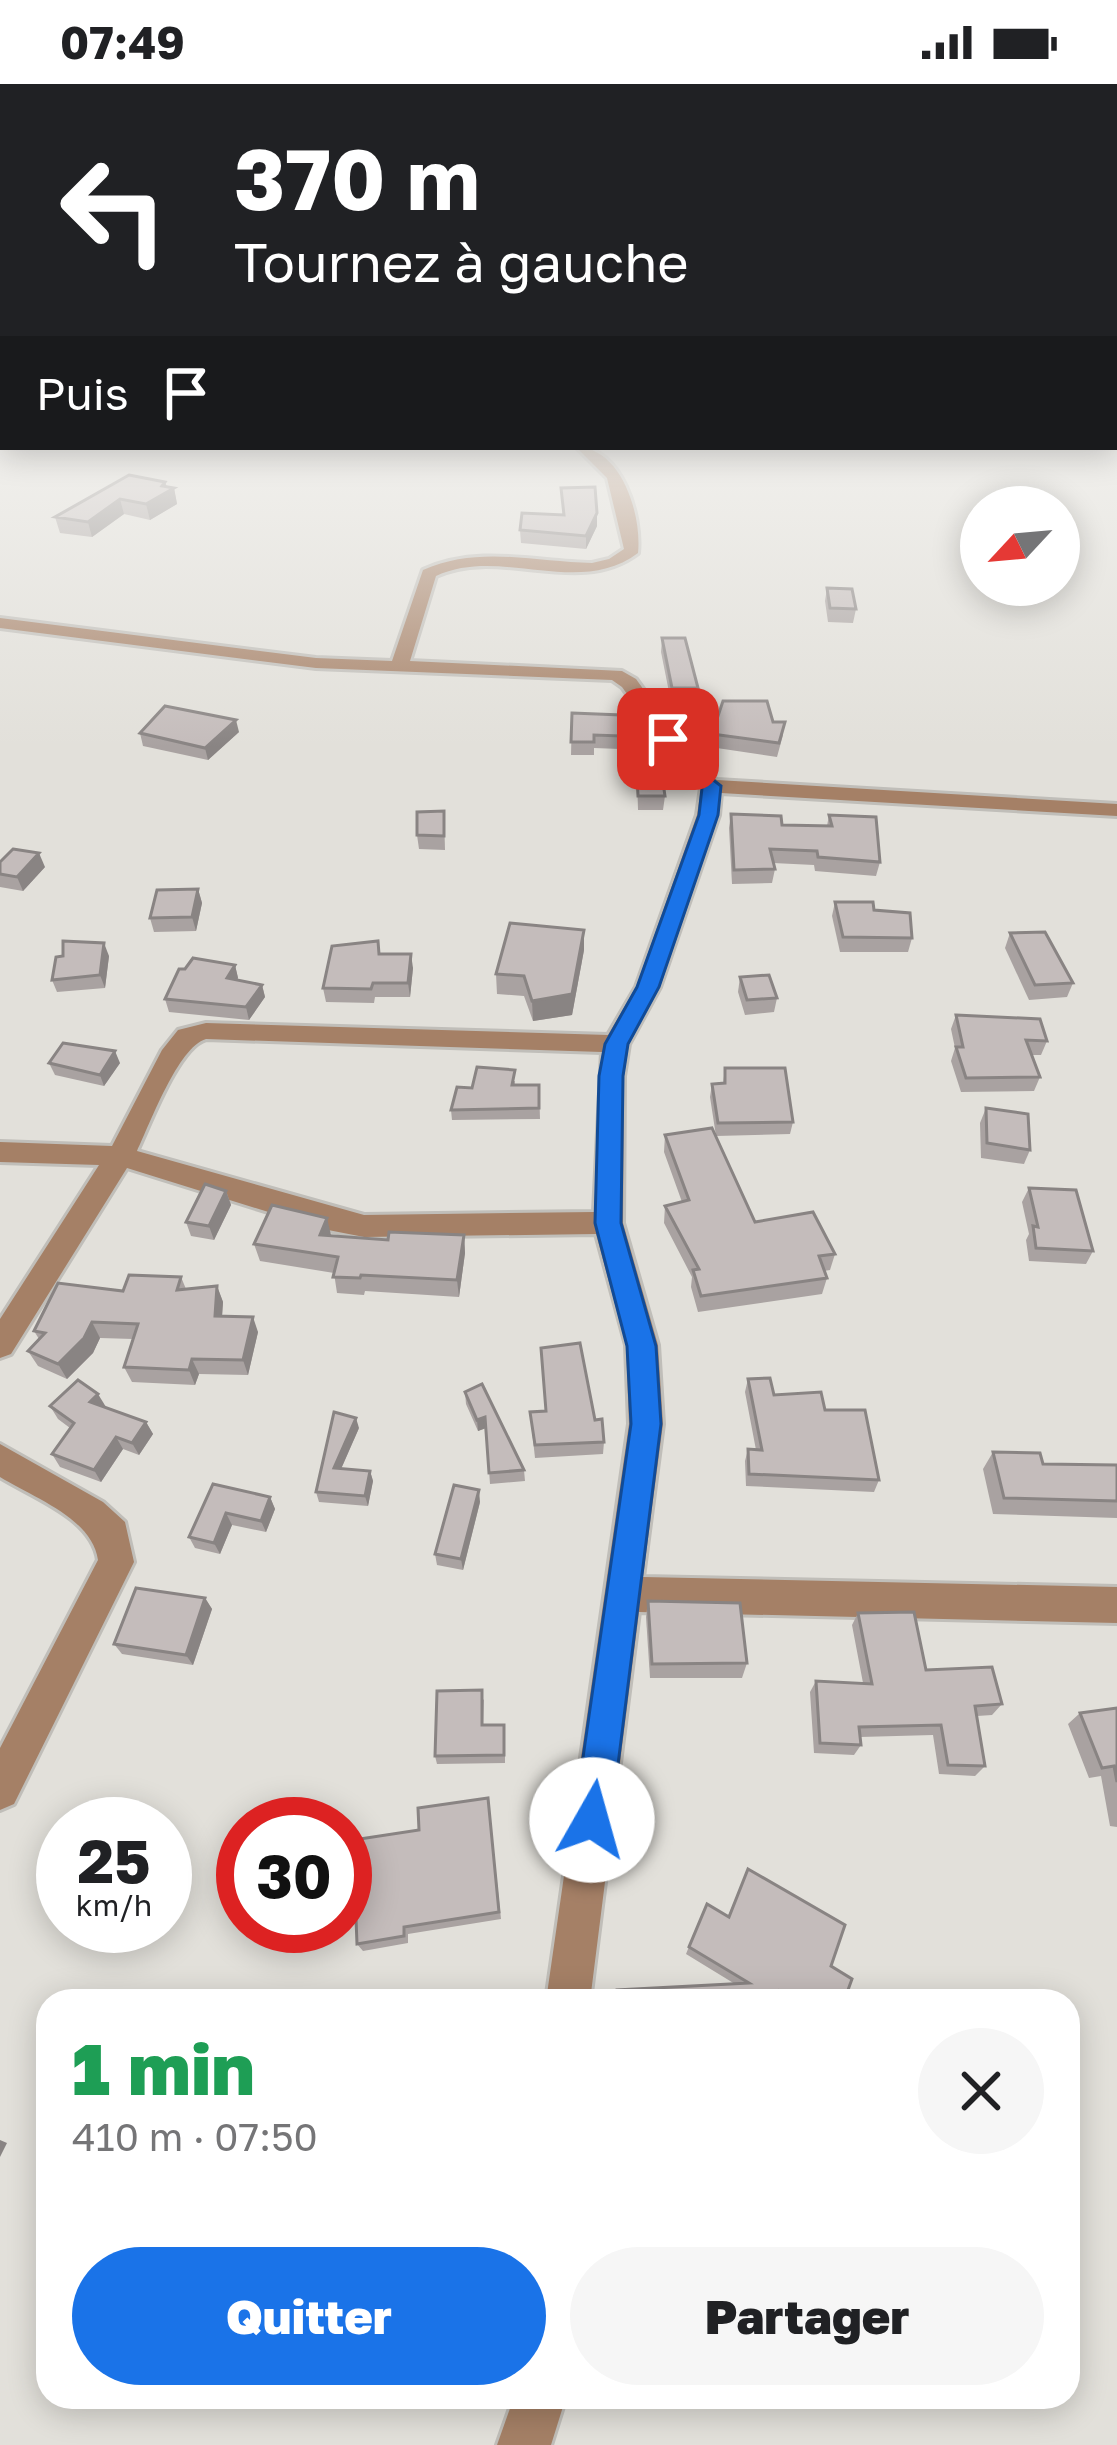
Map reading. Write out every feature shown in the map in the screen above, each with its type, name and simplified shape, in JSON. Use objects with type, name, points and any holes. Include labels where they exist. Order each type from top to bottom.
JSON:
[{"type":"street","points":[[398,666],[429,573],[441,565],[478,558],[593,568],[625,560],[632,550],[627,527]]},
{"type":"street","points":[[0,622],[316,663],[616,675],[629,683],[688,767],[712,786],[1117,810]]},
{"type":"street","points":[[570,1989],[646,1424],[642,1346],[608,1223],[611,1076],[616,1044],[648,987],[709,815],[712,786]]},
{"type":"street","points":[[0,1345],[120,1156],[170,1056],[187,1036],[206,1031],[616,1044]]},
{"type":"street","points":[[0,1152],[120,1156],[323,1218],[364,1226],[608,1223]]},
{"type":"street","points":[[0,1459],[92,1513],[112,1534],[116,1562],[0,1790]]},
{"type":"street","points":[[622,1594],[1117,1605]]},
{"type":"street","points":[[524,2445],[536,2409]]},
{"type":"building","points":[[520,527],[590,527],[586,536]]},
{"type":"building","points":[[827,588],[852,589],[856,609],[830,608]]},
{"type":"building","points":[[662,638],[685,638],[698,688],[672,688]]},
{"type":"building","points":[[723,701],[767,701],[773,722],[785,722],[779,743],[712,734]]},
{"type":"building","points":[[165,706],[236,720],[205,748],[140,733]]},
{"type":"building","points":[[572,713],[621,715],[621,736],[594,735],[594,742],[571,742]]},
{"type":"building","points":[[637,776],[662,776],[665,796],[638,796]]},
{"type":"building","points":[[444,811],[444,836],[417,835],[417,812]]},
{"type":"building","points":[[731,814],[781,816],[782,825],[832,826],[829,815],[876,817],[880,862],[770,849],[775,869],[734,870]]},
{"type":"building","points":[[13,849],[39,853],[17,877],[0,874],[0,862]]},
{"type":"building","points":[[198,889],[192,917],[150,918],[157,890]]},
{"type":"building","points":[[835,902],[873,902],[874,910],[910,913],[912,938],[843,937]]},
{"type":"building","points":[[510,923],[584,930],[572,994],[532,1001],[524,976],[496,974]]},
{"type":"building","points":[[1045,932],[1073,983],[1035,985],[1010,933]]},
{"type":"building","points":[[63,941],[104,943],[100,975],[52,980],[56,957],[63,956]]},
{"type":"building","points":[[378,941],[379,954],[411,954],[408,983],[373,983],[371,989],[323,988],[332,946]]},
{"type":"building","points":[[193,958],[235,965],[227,978],[262,985],[246,1007],[165,999],[179,969],[185,969]]},
{"type":"building","points":[[769,975],[777,998],[747,1000],[740,977]]},
{"type":"building","points":[[956,1015],[1040,1019],[1047,1041],[1026,1040],[1040,1077],[966,1078],[956,1047],[963,1047]]},
{"type":"building","points":[[63,1043],[115,1051],[100,1075],[49,1063]]},
{"type":"building","points":[[477,1067],[515,1070],[512,1085],[539,1085],[539,1108],[451,1110],[457,1087],[472,1088]]},
{"type":"building","points":[[725,1068],[785,1068],[793,1122],[718,1123],[712,1084],[725,1083]]},
{"type":"building","points":[[986,1108],[1028,1114],[1030,1150],[987,1143]]},
{"type":"building","points":[[712,1128],[755,1222],[813,1212],[835,1254],[819,1256],[827,1278],[701,1296],[693,1270],[699,1269],[665,1206],[689,1200],[665,1135]]},
{"type":"building","points":[[205,1184],[226,1191],[209,1226],[186,1222]]},
{"type":"building","points":[[1029,1188],[1076,1190],[1093,1251],[1036,1248],[1033,1226],[1038,1227]]},
{"type":"building","points":[[272,1205],[327,1218],[320,1235],[388,1240],[389,1232],[464,1235],[457,1280],[333,1277],[338,1257],[254,1244]]},
{"type":"building","points":[[129,1275],[181,1277],[177,1290],[217,1286],[215,1316],[253,1317],[243,1360],[192,1359],[189,1370],[124,1367],[138,1324],[92,1322],[84,1338],[58,1364],[28,1351],[45,1333],[34,1331],[58,1283],[123,1291]]},
{"type":"building","points":[[580,1343],[604,1442],[535,1445],[530,1412],[546,1411],[541,1348]]},
{"type":"building","points":[[770,1378],[774,1395],[821,1392],[825,1410],[865,1410],[879,1480],[749,1474],[748,1449],[762,1450],[748,1379]]},
{"type":"building","points":[[78,1380],[98,1394],[90,1402],[146,1422],[132,1443],[116,1437],[94,1470],[52,1454],[74,1423],[50,1406]]},
{"type":"building","points":[[482,1384],[524,1470],[489,1473],[485,1417],[477,1420],[465,1392]]},
{"type":"building","points":[[334,1412],[356,1418],[334,1468],[370,1471],[365,1496],[316,1492]]},
{"type":"building","points":[[993,1452],[1040,1453],[1043,1464],[1117,1465],[1117,1501],[1004,1498]]},
{"type":"building","points":[[213,1484],[270,1497],[261,1521],[226,1513],[214,1543],[189,1537]]},
{"type":"building","points":[[454,1485],[479,1490],[461,1559],[435,1554]]},
{"type":"building","points":[[136,1588],[205,1598],[186,1655],[114,1644]]},
{"type":"building","points":[[648,1601],[740,1603],[747,1663],[652,1664]]},
{"type":"building","points":[[914,1612],[926,1670],[992,1667],[1002,1704],[975,1706],[985,1766],[948,1765],[941,1725],[859,1727],[861,1745],[820,1743],[816,1681],[872,1684],[858,1613]]},
{"type":"building","points":[[482,1690],[482,1725],[504,1725],[504,1755],[435,1756],[437,1691]]},
{"type":"building","points":[[1117,1708],[1117,1782],[1114,1766],[1102,1768],[1080,1713]]},
{"type":"building","points":[[488,1798],[499,1912],[404,1927],[404,1936],[372,1941],[372,1837],[419,1830],[418,1808]]},
{"type":"building","points":[[748,1869],[845,1925],[831,1966],[852,1979],[848,1989],[636,1989],[749,1983],[689,1947],[707,1904],[729,1917]]},
{"type":"route","points":[[592,1820],[646,1424],[642,1346],[608,1223],[611,1076],[616,1044],[648,987],[709,815],[712,786],[696,776],[668,739]]}]
